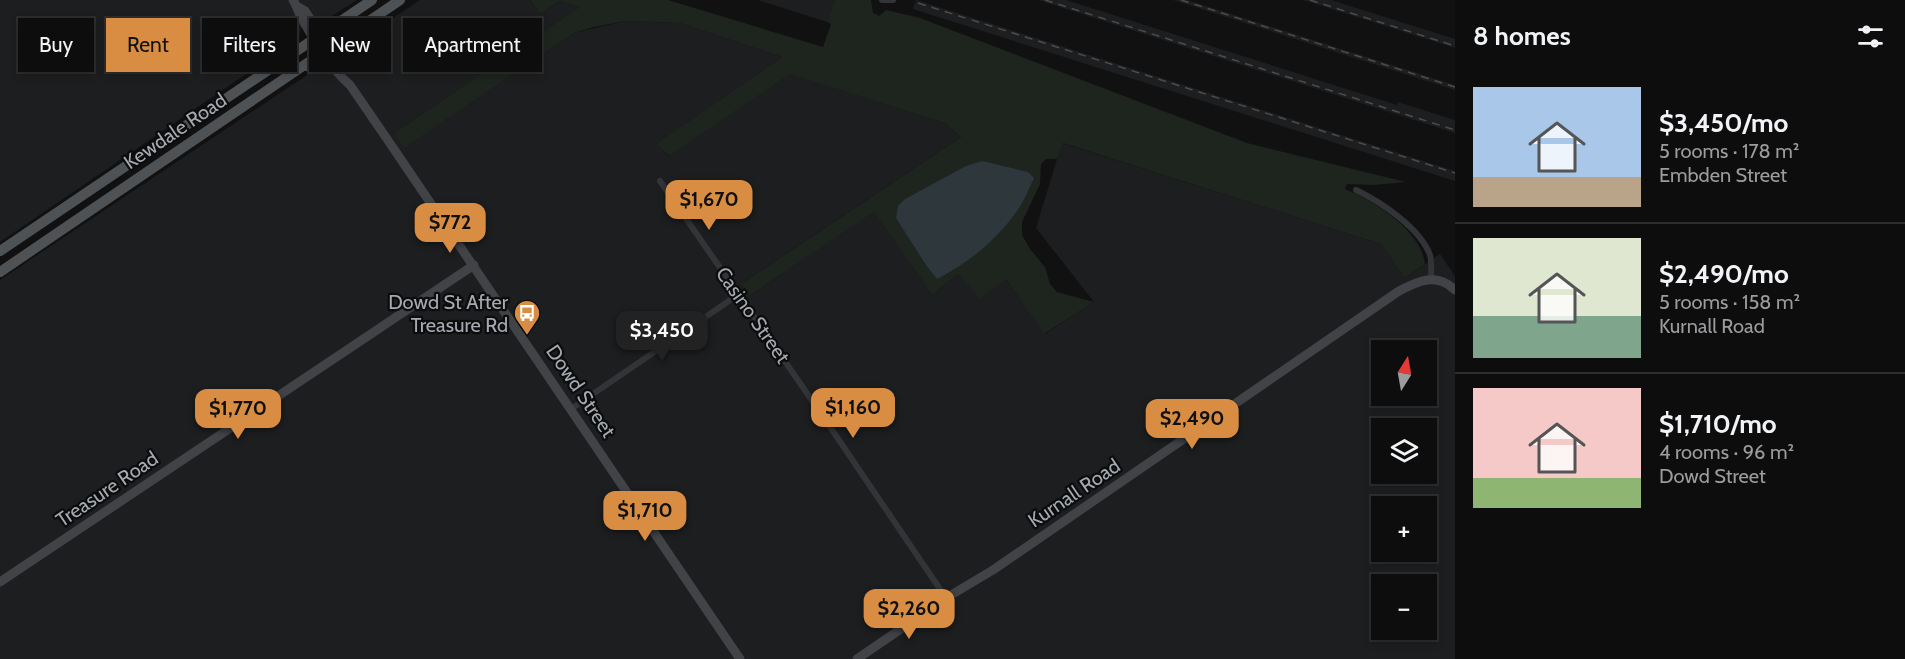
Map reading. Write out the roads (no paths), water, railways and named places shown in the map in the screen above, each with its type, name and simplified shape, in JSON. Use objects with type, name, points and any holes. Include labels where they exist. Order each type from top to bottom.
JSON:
[{"type":"main road","name":"Kewdale Road","points":[[346,18],[372,0]]},
{"type":"main road","name":"Kewdale Road","points":[[373,18],[400,0]]},
{"type":"main road","name":"Kewdale Road","points":[[0,251],[309,43]]},
{"type":"main road","name":"Kewdale Road","points":[[0,272],[309,61]]},
{"type":"main road","points":[[300,67],[309,66]]},
{"type":"main road","points":[[178,130],[198,128],[205,133]]},
{"type":"street","points":[[882,0],[893,0]]},
{"type":"street","name":"Dowd Street","points":[[295,4],[299,14],[309,26]]},
{"type":"street","name":"Dowd Street","points":[[342,72],[740,659]]},
{"type":"street","name":"Casino Street","points":[[660,182],[946,598]]},
{"type":"street","points":[[1356,190],[1383,205],[1404,222],[1430,254],[1431,279],[1446,282],[1455,290]]},
{"type":"street","name":"Treasure Road","points":[[0,582],[474,265]]},
{"type":"street","name":"Kurnall Road","points":[[857,659],[946,598],[993,570],[1399,291],[1420,281],[1431,279]]},
{"type":"street","points":[[571,409],[739,294]]},
{"type":"railway","points":[[1045,0],[1455,130]]},
{"type":"railway","points":[[1181,0],[1455,87]]},
{"type":"railway","points":[[1310,0],[1455,46]]},
{"type":"railway","points":[[918,3],[1455,173]]},
{"type":"place","name":"Dowd St After Treasure Rd","points":[[527,336]]}]
